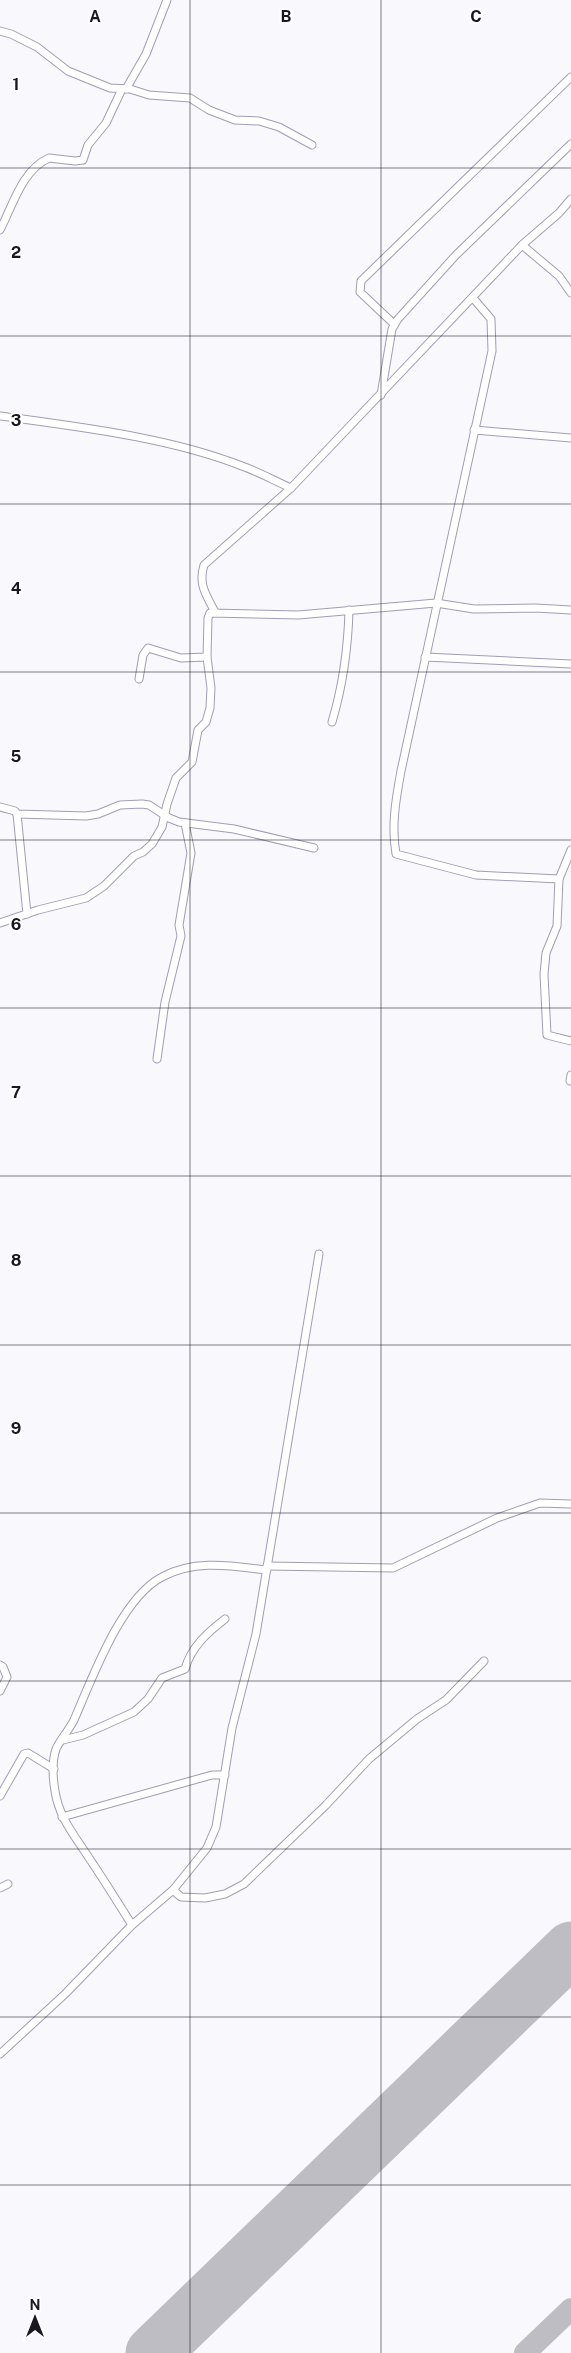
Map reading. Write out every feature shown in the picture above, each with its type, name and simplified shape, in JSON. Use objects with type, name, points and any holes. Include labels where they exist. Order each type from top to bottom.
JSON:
[{"type":"street","points":[[0,230],[26,176],[35,167],[49,158],[75,162],[83,160],[88,145],[106,123],[116,99],[146,54],[167,0]]},
{"type":"street","points":[[0,31],[11,34],[37,47],[68,71],[110,88],[149,95],[190,98],[209,110],[236,120],[260,121],[279,127],[312,145]]},
{"type":"street","points":[[394,324],[360,292],[361,281],[571,77]]},
{"type":"street","points":[[110,88],[116,99]]},
{"type":"street","points":[[381,395],[394,324],[456,255],[571,144]]},
{"type":"street","points":[[215,612],[202,589],[201,576],[204,565],[291,488],[522,245],[559,213],[571,199]]},
{"type":"street","points":[[522,245],[559,276],[571,293]]},
{"type":"street","points":[[473,298],[491,319],[492,351],[436,603],[395,806],[393,834],[396,854],[476,875],[558,879]]},
{"type":"street","points":[[0,416],[121,434],[202,453],[243,466],[291,488]]},
{"type":"street","points":[[474,430],[571,438]]},
{"type":"street","points":[[0,923],[81,900],[94,893],[134,856],[148,849],[160,832],[176,778],[192,762],[198,730],[206,722],[210,708],[211,688],[207,657],[208,618],[210,613],[298,615],[436,603],[474,609],[535,608],[571,610]]},
{"type":"street","points":[[332,722],[346,658],[349,610]]},
{"type":"street","points":[[139,679],[143,656],[148,648],[181,658],[207,657]]},
{"type":"street","points":[[425,657],[571,664]]},
{"type":"street","points":[[0,807],[15,811],[17,814],[86,816],[98,814],[120,805],[142,804],[155,808],[165,816],[185,823],[234,828],[314,848]]},
{"type":"street","points":[[17,814],[27,914]]},
{"type":"street","points":[[157,1059],[166,1002],[181,936],[179,925],[191,853],[185,823]]},
{"type":"street","points":[[571,850],[558,879],[557,926],[546,953],[544,974],[547,1035],[571,1041]]},
{"type":"street","points":[[0,2054],[65,1994],[132,1925],[173,1890],[207,1848],[216,1827],[232,1728],[256,1634],[319,1254]]},
{"type":"street","points":[[132,1925],[62,1816],[55,1791],[54,1769],[57,1748],[63,1740],[107,1648],[128,1611],[150,1585],[174,1572],[211,1565],[267,1568],[393,1568],[497,1518],[540,1503],[571,1504]]},
{"type":"street","points":[[63,1740],[83,1736],[140,1707],[162,1678],[180,1673],[185,1669],[188,1657],[207,1632],[226,1619]]},
{"type":"street","points":[[173,1890],[181,1897],[191,1899],[225,1894],[244,1884],[326,1805],[369,1759],[417,1719],[446,1700],[484,1661]]},
{"type":"street","points":[[0,1665],[4,1667],[7,1677],[0,1691]]},
{"type":"street","points":[[0,1796],[24,1754],[28,1753],[54,1769]]},
{"type":"street","points":[[62,1816],[208,1776],[225,1775]]},
{"type":"street","points":[[0,1888],[8,1884]]},
{"type":"taxiway","points":[[525,2353],[571,2309]]},
{"type":"runway","points":[[153,2353],[571,1949]]}]
